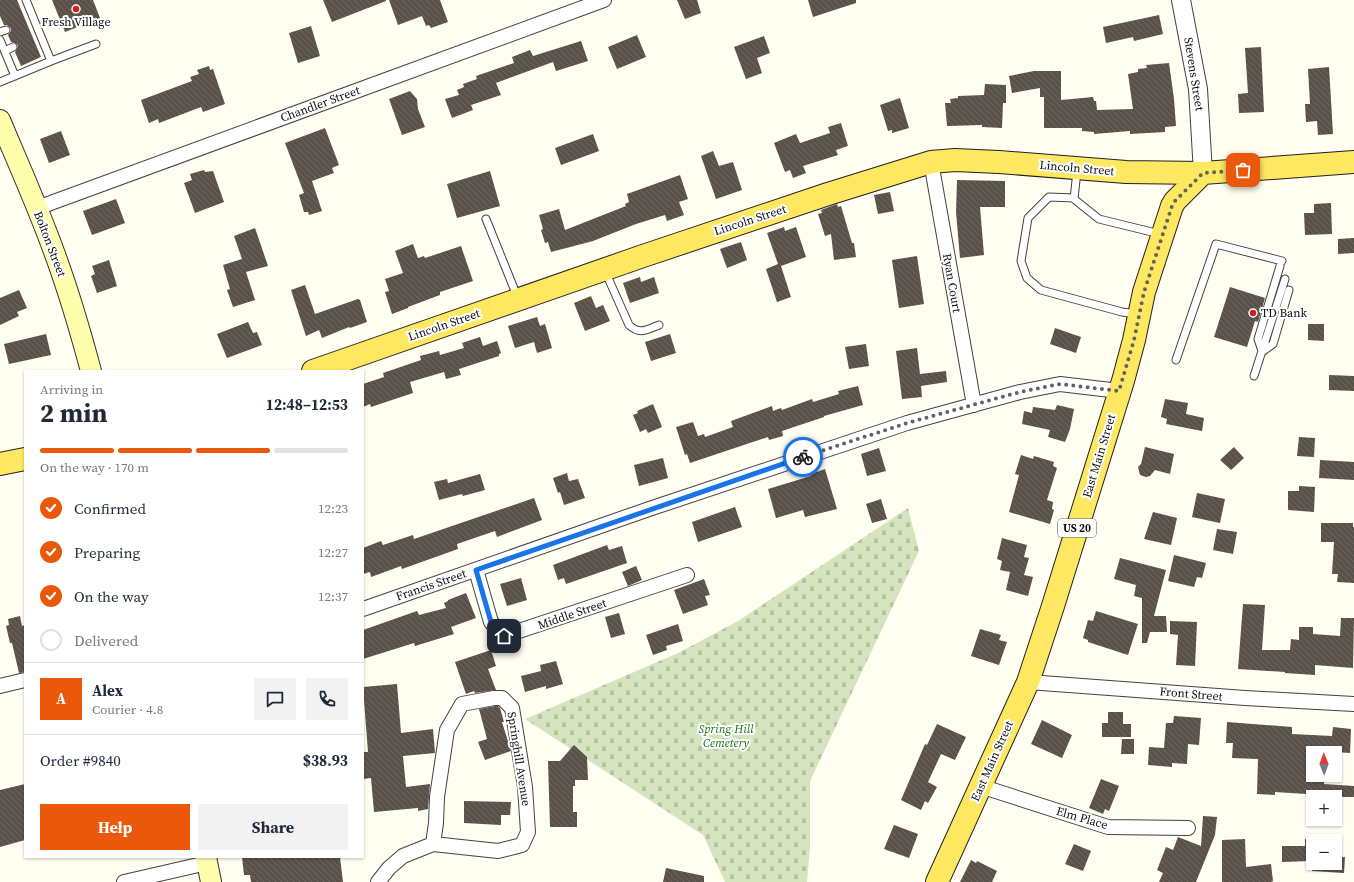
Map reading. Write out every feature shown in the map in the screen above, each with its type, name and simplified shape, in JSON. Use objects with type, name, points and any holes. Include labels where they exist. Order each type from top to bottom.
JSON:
[{"type":"main road","name":"Bolton Street","points":[[0,121],[37,208],[62,274],[91,370]]},
{"type":"main road","name":"Lincoln Street","points":[[316,370],[604,269],[828,194],[931,162],[955,160],[1126,172],[1203,173]]},
{"type":"main road","points":[[1203,173],[1354,162]]},
{"type":"main road","name":"East Main Street","points":[[937,882],[1028,682],[1119,391],[1134,340],[1144,292],[1172,206],[1175,201],[1203,173]]},
{"type":"main road","points":[[0,464],[24,459]]},
{"type":"main road","points":[[206,860],[211,882]]},
{"type":"street","name":"Chandler Street","points":[[37,208],[604,0]]},
{"type":"street","name":"Stevens Street","points":[[1181,0],[1198,89],[1203,173]]},
{"type":"street","name":"Ryan Court","points":[[931,162],[974,405]]},
{"type":"street","name":"Francis Street","points":[[364,609],[907,423],[1020,392],[1060,384],[1119,391]]},
{"type":"street","name":"Middle Street","points":[[476,570],[491,622],[504,636],[687,575]]},
{"type":"street","points":[[0,686],[24,680]]},
{"type":"street","name":"Front Street","points":[[1028,682],[1246,698],[1354,704]]},
{"type":"street","name":"Springhill Avenue","points":[[378,882],[389,868],[403,856],[433,844],[498,851],[522,845],[528,832],[525,787],[512,708],[502,698],[462,704],[447,730],[436,797],[436,823],[433,844]]},
{"type":"street","name":"Elm Place","points":[[980,786],[1108,827],[1188,828]]},
{"type":"street","points":[[124,882],[206,860]]},
{"type":"lane","points":[[23,1],[33,18],[37,37],[51,61]]},
{"type":"lane","points":[[26,21],[33,18]]},
{"type":"lane","points":[[0,40],[15,76]]},
{"type":"lane","points":[[0,82],[96,44]]},
{"type":"lane","points":[[4,51],[13,48]]},
{"type":"lane","points":[[1074,198],[1078,168]]},
{"type":"lane","points":[[1139,314],[1122,312],[1041,290],[1027,278],[1021,261],[1028,218],[1049,197],[1074,198],[1099,219],[1162,234]]},
{"type":"lane","points":[[486,219],[518,299]]},
{"type":"lane","points":[[1176,360],[1216,244],[1281,263],[1258,339],[1262,352]]},
{"type":"lane","points":[[604,269],[629,325],[636,331],[641,332],[659,326]]},
{"type":"lane","points":[[1254,376],[1285,279]]},
{"type":"lane","points":[[1262,352],[1273,344],[1289,290]]},
{"type":"green space","name":"Spring Hill Cemetery","points":[[908,508],[919,551],[810,781],[810,847],[807,882],[725,882],[703,835],[525,719],[678,653],[738,621]]},
{"type":"building","points":[[0,0],[17,0],[41,57],[21,66],[15,52],[18,45],[11,42],[8,35],[11,28],[4,25],[0,16]]},
{"type":"building","name":"Fresh Village","points":[[52,0],[93,0],[100,18],[65,32]]},
{"type":"building","points":[[323,0],[386,0],[386,1],[332,22]]},
{"type":"building","points":[[389,0],[440,0],[448,22],[431,28],[429,25],[426,26],[422,16],[398,25]]},
{"type":"building","points":[[677,0],[697,0],[701,13],[685,19]]},
{"type":"building","points":[[808,0],[856,0],[856,3],[813,17]]},
{"type":"building","points":[[1159,15],[1163,34],[1134,41],[1133,37],[1106,43],[1103,27]]},
{"type":"building","points":[[311,26],[320,56],[298,63],[289,33]]},
{"type":"building","points":[[637,35],[646,57],[617,69],[608,47]]},
{"type":"building","points":[[764,36],[770,53],[757,58],[762,73],[746,79],[734,47]]},
{"type":"building","points":[[581,41],[588,61],[556,71],[553,62],[496,83],[501,95],[471,105],[473,110],[452,118],[445,99],[459,95],[457,90],[464,87],[463,84],[477,79],[476,76],[514,63],[512,57],[530,50],[533,56]]},
{"type":"building","points":[[1261,47],[1264,112],[1239,113],[1238,94],[1248,93],[1245,48]]},
{"type":"building","points":[[1169,63],[1176,126],[1165,127],[1165,132],[1130,134],[1130,131],[1094,134],[1094,132],[1082,131],[1082,128],[1044,128],[1044,97],[1040,97],[1040,88],[1012,93],[1009,76],[1034,71],[1061,71],[1061,100],[1093,97],[1094,101],[1096,101],[1097,110],[1133,109],[1128,74],[1138,72],[1138,69],[1147,68],[1146,65]]},
{"type":"building","points":[[209,66],[210,70],[213,69],[225,104],[203,112],[201,107],[159,123],[158,119],[149,123],[141,100],[192,81],[190,77],[199,74],[197,70]]},
{"type":"building","points":[[1329,67],[1333,134],[1318,135],[1317,121],[1306,122],[1305,104],[1310,104],[1308,69]]},
{"type":"building","points":[[985,84],[1006,85],[1006,103],[1003,103],[1002,128],[982,127],[982,125],[947,126],[945,103],[951,103],[950,99],[958,98],[958,96],[984,95]]},
{"type":"building","points":[[410,91],[417,99],[418,109],[425,127],[402,135],[389,99]]},
{"type":"building","points":[[900,98],[909,128],[892,133],[892,130],[888,131],[880,105]]},
{"type":"building","points":[[841,123],[848,146],[836,150],[838,155],[803,166],[806,173],[793,178],[790,170],[785,172],[774,143],[796,134],[800,143],[830,133],[828,127]]},
{"type":"building","points":[[325,128],[339,165],[332,168],[334,173],[312,181],[322,211],[309,215],[308,212],[304,212],[299,195],[304,193],[285,143]]},
{"type":"building","points":[[61,131],[70,155],[49,163],[40,139]]},
{"type":"building","points":[[593,134],[599,151],[561,165],[555,148]]},
{"type":"building","points":[[713,151],[719,166],[733,162],[742,190],[716,199],[701,156]]},
{"type":"building","points":[[204,170],[205,172],[213,171],[224,202],[195,213],[184,183],[192,180],[190,174]]},
{"type":"building","points":[[490,171],[500,206],[457,218],[447,184]]},
{"type":"building","points":[[680,175],[688,199],[679,202],[684,215],[667,221],[665,215],[636,224],[593,241],[551,252],[548,242],[545,243],[539,215],[559,209],[565,230],[626,206],[625,204],[629,202],[627,194]]},
{"type":"building","points":[[957,180],[1005,181],[1005,207],[980,207],[984,255],[960,258],[956,212]]},
{"type":"building","points":[[890,192],[894,211],[878,214],[874,195]]},
{"type":"building","points":[[116,199],[125,223],[92,235],[83,211]]},
{"type":"building","points":[[1331,203],[1332,234],[1305,235],[1304,213],[1314,213],[1314,204]]},
{"type":"building","points":[[837,204],[838,207],[841,206],[852,243],[854,243],[856,257],[834,260],[831,234],[825,236],[818,214],[822,213],[821,210]]},
{"type":"building","points":[[784,227],[785,231],[796,227],[806,257],[781,266],[791,297],[777,302],[766,269],[778,264],[767,233]]},
{"type":"building","points":[[255,228],[268,266],[246,272],[255,300],[233,307],[227,290],[230,289],[223,265],[242,259],[234,236]]},
{"type":"building","points":[[1354,238],[1354,253],[1338,254],[1338,239]]},
{"type":"building","points":[[741,242],[747,260],[727,268],[720,249]]},
{"type":"building","points":[[413,244],[418,258],[424,256],[425,258],[461,246],[473,281],[440,292],[440,295],[392,314],[385,292],[389,291],[385,279],[403,273],[395,251]]},
{"type":"building","points":[[917,256],[924,304],[899,308],[892,260]]},
{"type":"building","points":[[109,260],[117,286],[97,293],[91,276],[95,274],[92,266]]},
{"type":"building","points":[[640,277],[641,282],[654,277],[659,293],[630,303],[623,283]]},
{"type":"building","points":[[305,285],[315,314],[358,299],[360,300],[367,322],[350,328],[349,327],[322,338],[319,330],[306,336],[291,290]]},
{"type":"building","name":"TD Bank","points":[[1230,287],[1265,298],[1258,322],[1255,321],[1247,347],[1214,337]]},
{"type":"building","points":[[19,290],[27,308],[17,312],[19,316],[0,325],[0,298]]},
{"type":"building","points":[[591,296],[596,308],[603,305],[610,321],[585,331],[574,303]]},
{"type":"building","points":[[537,317],[540,326],[545,324],[552,348],[537,353],[534,342],[515,348],[508,326]]},
{"type":"building","points":[[248,322],[253,333],[257,332],[262,345],[227,358],[217,334]]},
{"type":"building","points":[[1308,324],[1324,324],[1324,341],[1308,340]]},
{"type":"building","points":[[1055,328],[1081,337],[1076,353],[1050,344]]},
{"type":"building","points":[[46,334],[51,355],[9,364],[4,344]]},
{"type":"building","points":[[670,334],[676,353],[651,361],[645,342]]},
{"type":"building","points":[[480,337],[483,346],[497,341],[501,353],[499,356],[459,369],[461,375],[446,379],[444,372],[410,382],[413,393],[371,407],[370,404],[364,407],[364,384],[384,377],[383,373],[421,360],[420,356],[439,351],[440,355],[464,348],[462,343]]},
{"type":"building","points":[[866,344],[869,366],[849,369],[845,347]]},
{"type":"building","points":[[917,348],[920,374],[946,371],[947,382],[921,386],[922,397],[902,399],[896,351]]},
{"type":"building","points":[[1329,375],[1354,376],[1354,391],[1329,390]]},
{"type":"building","points":[[858,386],[863,405],[824,416],[782,431],[783,436],[769,440],[768,437],[690,463],[687,454],[685,455],[676,427],[693,422],[698,436],[704,434],[705,437],[733,427],[731,421],[772,406],[773,411],[781,408],[782,410],[812,399],[813,402],[839,394],[838,391]]},
{"type":"building","points":[[1165,399],[1188,403],[1186,414],[1204,418],[1202,431],[1166,424],[1167,419],[1161,417]]},
{"type":"building","points":[[653,404],[662,427],[648,433],[646,429],[640,432],[633,415],[638,413],[637,411]]},
{"type":"building","points":[[1057,405],[1074,409],[1070,429],[1065,442],[1048,437],[1050,430],[1022,424],[1024,411],[1032,413],[1033,407],[1055,410]]},
{"type":"building","points":[[1299,437],[1315,438],[1314,457],[1297,456]]},
{"type":"building","points":[[1145,447],[1174,454],[1170,474],[1155,470],[1150,476],[1146,477],[1140,475],[1138,467],[1141,464]]},
{"type":"building","points":[[1234,447],[1244,458],[1231,470],[1220,460]]},
{"type":"building","points":[[879,448],[886,471],[867,476],[861,454]]},
{"type":"building","points":[[1021,455],[1033,459],[1034,456],[1054,462],[1053,466],[1057,468],[1047,500],[1053,502],[1052,509],[1054,510],[1050,524],[1009,512],[1019,475],[1015,474]]},
{"type":"building","points":[[663,458],[668,478],[639,486],[634,465]]},
{"type":"building","points":[[1320,460],[1354,462],[1354,480],[1319,478]]},
{"type":"building","points":[[825,469],[837,509],[805,517],[803,510],[776,518],[768,489],[811,476],[811,474]]},
{"type":"building","points":[[567,473],[569,481],[578,479],[585,498],[564,505],[560,492],[558,493],[553,478]]},
{"type":"building","points":[[480,474],[485,490],[439,500],[434,482],[447,479],[448,483]]},
{"type":"building","points":[[1299,486],[1315,487],[1314,512],[1288,510],[1288,491],[1299,491]]},
{"type":"building","points":[[1197,493],[1225,499],[1220,523],[1192,517]]},
{"type":"building","points":[[534,498],[542,520],[497,537],[495,531],[457,544],[458,549],[402,569],[401,566],[371,577],[370,572],[364,574],[364,548],[381,541],[383,545],[413,535],[414,539]]},
{"type":"building","points":[[881,499],[887,519],[872,523],[866,504]]},
{"type":"building","points":[[735,507],[742,527],[698,542],[692,522]]},
{"type":"building","points":[[1153,512],[1177,518],[1171,545],[1144,539]]},
{"type":"building","points":[[1321,523],[1353,523],[1354,583],[1337,582],[1338,574],[1332,574],[1334,542],[1321,542]]},
{"type":"building","points":[[1217,529],[1237,532],[1233,554],[1213,550]]},
{"type":"building","points":[[1002,538],[1027,545],[1024,557],[1029,558],[1024,575],[1033,577],[1028,596],[1006,590],[1010,572],[1000,570],[1002,561],[997,559]]},
{"type":"building","points":[[607,545],[609,550],[622,546],[627,563],[566,584],[564,578],[558,580],[553,565]]},
{"type":"building","points":[[1174,555],[1206,563],[1202,578],[1197,577],[1194,587],[1168,581]]},
{"type":"building","points":[[1120,558],[1166,570],[1154,616],[1166,616],[1167,632],[1150,632],[1147,643],[1142,643],[1142,598],[1134,596],[1136,585],[1114,579]]},
{"type":"building","points":[[636,566],[642,580],[628,586],[622,572]]},
{"type":"building","points":[[521,578],[527,600],[507,606],[500,584]]},
{"type":"building","points":[[704,579],[710,595],[705,596],[708,605],[683,614],[674,590]]},
{"type":"building","points":[[466,593],[476,618],[451,627],[454,634],[415,646],[414,643],[364,659],[364,630],[417,611],[419,615],[446,608],[444,603]]},
{"type":"building","points":[[1243,604],[1265,605],[1262,650],[1290,650],[1291,639],[1299,640],[1299,627],[1313,627],[1313,634],[1340,636],[1341,618],[1354,618],[1353,668],[1315,665],[1315,675],[1238,669]]},
{"type":"building","points":[[1096,611],[1138,624],[1128,655],[1088,642],[1088,640],[1083,638],[1088,620],[1093,621]]},
{"type":"building","points":[[619,613],[625,634],[611,638],[605,617]]},
{"type":"building","points":[[20,616],[22,626],[24,625],[24,672],[19,673],[12,643],[10,643],[6,626],[9,625],[8,619]]},
{"type":"building","points":[[1170,621],[1197,622],[1195,666],[1176,665],[1178,635],[1170,634]]},
{"type":"building","points":[[678,624],[683,641],[666,646],[667,650],[653,655],[646,635]]},
{"type":"building","points":[[980,629],[1001,635],[999,640],[1007,642],[999,665],[971,656]]},
{"type":"building","points":[[491,650],[496,666],[488,669],[496,690],[475,693],[474,691],[466,694],[455,662]]},
{"type":"building","points":[[556,661],[563,684],[546,689],[546,686],[525,692],[521,676],[541,671],[540,665]]},
{"type":"building","points":[[397,684],[401,733],[433,729],[435,753],[403,756],[406,787],[430,784],[428,809],[418,811],[418,808],[374,812],[371,778],[364,779],[364,752],[368,752],[364,687]]},
{"type":"building","points":[[495,706],[500,708],[504,722],[502,722],[511,751],[485,760],[478,742],[487,739],[479,709]]},
{"type":"building","points":[[1108,712],[1123,712],[1123,724],[1131,724],[1131,737],[1102,737],[1102,723],[1108,723]]},
{"type":"building","points":[[1174,716],[1201,718],[1199,745],[1188,744],[1187,764],[1172,763],[1172,767],[1148,765],[1149,747],[1164,748],[1166,723],[1173,723]]},
{"type":"building","points":[[1042,720],[1072,735],[1062,758],[1031,744]]},
{"type":"building","points":[[1227,722],[1292,727],[1292,734],[1332,736],[1333,727],[1351,729],[1350,753],[1342,752],[1342,746],[1306,746],[1306,782],[1324,782],[1324,784],[1354,786],[1354,797],[1342,797],[1342,790],[1306,790],[1306,794],[1275,792],[1275,795],[1257,794],[1258,759],[1232,758],[1233,743],[1226,743]]},
{"type":"building","points":[[937,724],[966,737],[955,760],[941,754],[928,782],[937,787],[928,803],[925,801],[921,810],[901,800],[925,744],[927,745]]},
{"type":"building","points":[[1122,739],[1134,739],[1134,754],[1121,754]]},
{"type":"building","points":[[574,745],[587,757],[588,780],[575,780],[575,786],[573,786],[573,812],[577,812],[577,827],[550,827],[548,761],[560,761]]},
{"type":"building","points":[[1101,779],[1119,786],[1109,811],[1105,809],[1103,814],[1089,808]]},
{"type":"building","points":[[24,784],[24,840],[0,847],[0,790]]},
{"type":"building","points":[[464,801],[511,802],[510,815],[501,815],[501,825],[464,823]]},
{"type":"building","points":[[1203,816],[1217,817],[1215,835],[1196,882],[1159,882],[1163,873],[1157,870],[1166,847],[1173,850],[1178,837],[1201,846]]},
{"type":"building","points":[[894,825],[918,834],[909,858],[884,849]]},
{"type":"building","points":[[1245,839],[1246,867],[1271,864],[1273,881],[1222,882],[1222,840]]},
{"type":"building","points":[[1306,839],[1306,861],[1282,862],[1282,846],[1305,846]]},
{"type":"building","points":[[1074,844],[1091,851],[1083,871],[1065,864]]},
{"type":"building","points":[[1342,857],[1345,857],[1344,873],[1312,871],[1342,870]]},
{"type":"building","points":[[242,858],[340,858],[343,882],[251,882],[250,875],[244,875]]},
{"type":"building","points":[[971,860],[976,863],[977,861],[997,871],[992,882],[960,882]]},
{"type":"building","points":[[666,868],[704,876],[704,882],[663,882]]},
{"type":"way so far","points":[[803,457],[907,423],[1020,392],[1060,384],[1119,391],[1134,340],[1144,292],[1172,206],[1175,201],[1203,173],[1243,170]]},
{"type":"place","name":"Fresh Village","points":[[76,9]]},
{"type":"place","name":"TD Bank","points":[[1253,313]]},
{"type":"route","points":[[504,636],[491,622],[476,570],[803,457]]}]
